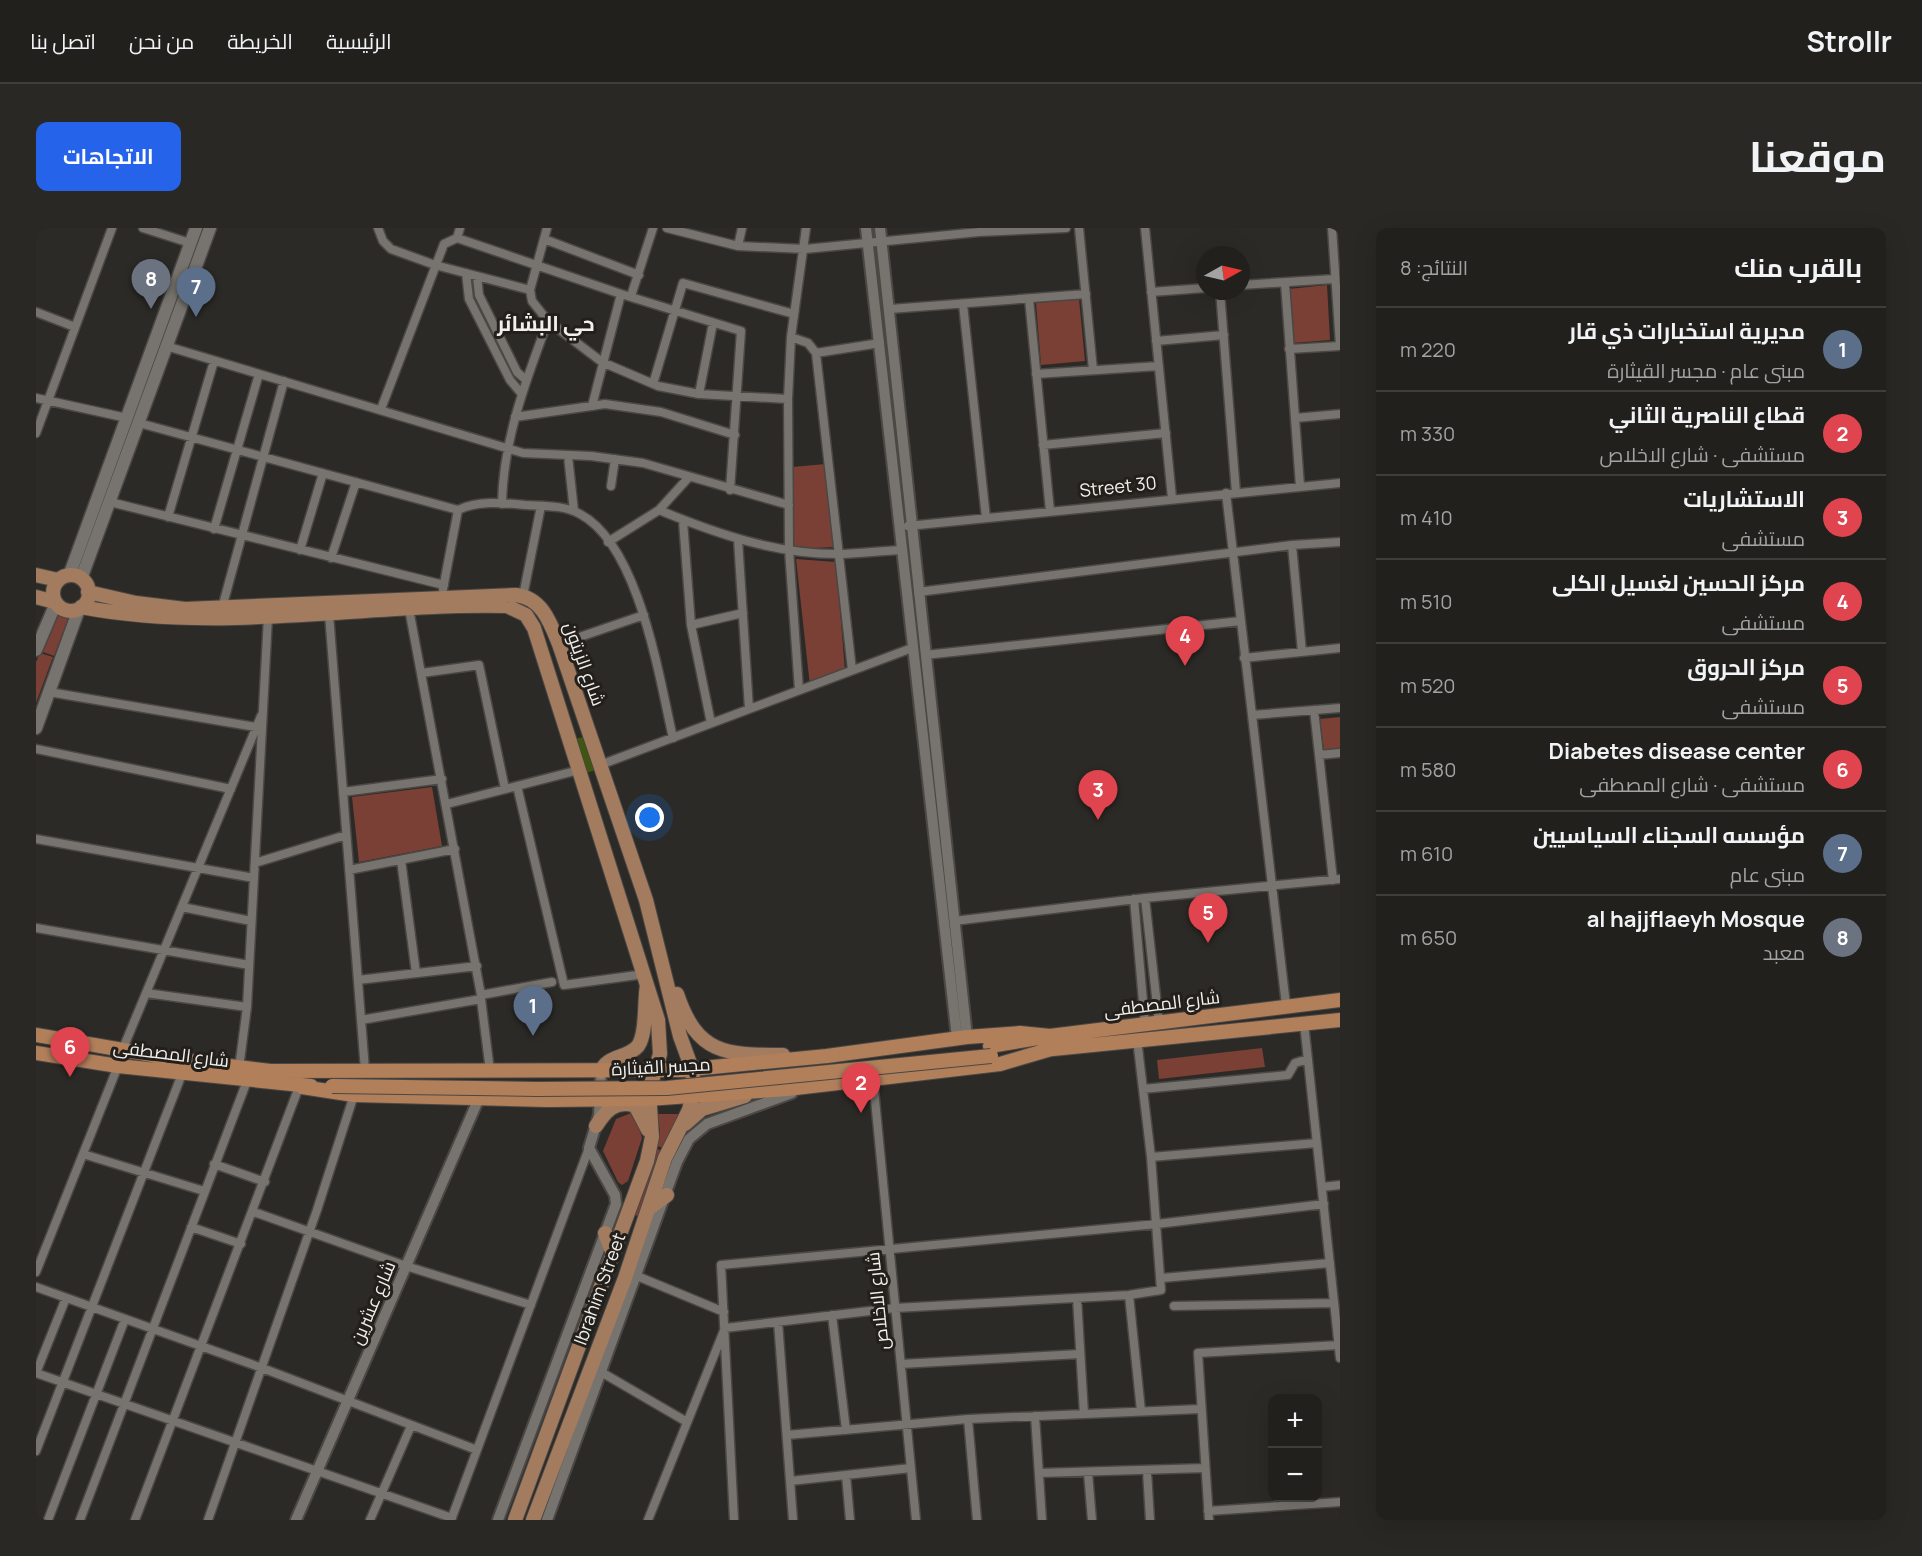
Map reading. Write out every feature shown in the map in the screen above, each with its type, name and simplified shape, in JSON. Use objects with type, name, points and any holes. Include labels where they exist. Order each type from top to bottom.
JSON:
[{"type":"highway","name":"شارع المصطفى","points":[[990,1051],[1145,1024],[1340,1000]]},
{"type":"highway","name":"شارع المصطفى","points":[[1050,1042],[1137,1038],[1340,1020]]},
{"type":"highway","points":[[271,1071],[654,1071],[827,1056],[962,1037],[1020,1033],[1050,1042]]},
{"type":"highway","name":"شارع المصطفى","points":[[36,1035],[239,1068],[271,1071]]},
{"type":"highway","points":[[300,1087],[354,1095],[601,1100],[693,1097],[1000,1064],[1050,1042]]},
{"type":"highway","name":"مجسر القيثارة","points":[[332,1082],[666,1079],[990,1051]]},
{"type":"highway","name":"شارع المصطفى","points":[[36,1053],[118,1066],[300,1087]]},
{"type":"highway","points":[[742,1065],[734,1070],[733,1079],[735,1087],[744,1091]]},
{"type":"highway","points":[[271,1071],[332,1082]]},
{"type":"highway","points":[[300,1087],[332,1082]]},
{"type":"main road","points":[[36,728],[80,608],[74,582],[127,418],[196,228]]},
{"type":"main road","points":[[36,650],[56,603],[53,591],[74,582],[110,502],[210,228]]},
{"type":"main road","points":[[145,369],[157,374]]},
{"type":"main road","points":[[36,574],[160,606],[222,608],[443,591],[524,596]]},
{"type":"main road","name":"شارع الزيتون","points":[[524,596],[546,613],[559,644],[646,900],[680,1036],[692,1069]]},
{"type":"main road","points":[[36,597],[56,603]]},
{"type":"main road","name":"شارع الزيتون","points":[[56,603],[64,610],[80,608],[177,620],[507,606],[526,615],[534,628],[646,978],[661,1040],[660,1054],[654,1071]]},
{"type":"main road","points":[[558,701],[563,707],[571,707],[575,705],[576,695]]},
{"type":"main road","points":[[570,740],[571,731],[578,726],[582,726],[589,734]]},
{"type":"main road","points":[[646,900],[681,1005],[690,1026],[703,1041],[723,1050],[748,1055],[827,1056]]},
{"type":"main road","points":[[601,1072],[607,1062],[631,1052],[641,1041],[646,978]]},
{"type":"main road","name":"Ibrahim Street","points":[[533,1520],[625,1278],[665,1158],[681,1128],[693,1097],[692,1069]]},
{"type":"main road","name":"Ibrahim Street","points":[[515,1520],[647,1161],[651,1141],[648,1099],[654,1071]]},
{"type":"main road","points":[[681,1128],[702,1109],[771,1090]]},
{"type":"main road","points":[[622,1099],[636,1107],[647,1126],[651,1141]]},
{"type":"main road","points":[[597,1126],[603,1116],[615,1106],[626,1104],[636,1107]]},
{"type":"main road","points":[[648,1209],[667,1195]]},
{"type":"main road","points":[[605,1233],[613,1254]]},
{"type":"main road","points":[[539,1452],[556,1458]]},
{"type":"street","points":[[36,433],[112,228]]},
{"type":"street","points":[[143,228],[190,243]]},
{"type":"street","points":[[378,228],[383,241],[391,249],[435,265],[530,290]]},
{"type":"street","points":[[457,238],[460,228]]},
{"type":"street","points":[[547,228],[530,290],[532,301],[548,321],[602,362],[653,384],[699,394],[737,398],[788,399]]},
{"type":"street","points":[[631,296],[653,228]]},
{"type":"street","points":[[667,228],[738,246],[805,249],[868,245],[921,233],[1066,228]]},
{"type":"street","points":[[738,246],[742,228]]},
{"type":"street","points":[[799,690],[789,550],[788,399],[791,337],[805,249],[806,228]]},
{"type":"street","points":[[866,228],[905,526],[918,592],[954,921],[962,1037]]},
{"type":"street","points":[[880,228],[890,309],[905,526],[902,550],[912,648],[962,1037]]},
{"type":"street","points":[[1079,228],[1093,370]]},
{"type":"street","points":[[1145,228],[1172,498]]},
{"type":"street","points":[[1289,349],[1340,346],[1332,228]]},
{"type":"street","points":[[381,409],[444,244],[457,238],[743,333],[730,490]]},
{"type":"street","points":[[544,239],[639,275]]},
{"type":"street","points":[[466,273],[469,299],[510,380],[521,393]]},
{"type":"street","points":[[477,276],[479,295],[517,372],[526,380]]},
{"type":"street","points":[[1250,285],[1334,279]]},
{"type":"street","points":[[653,384],[680,285],[685,283],[794,314]]},
{"type":"street","points":[[1285,283],[1300,486]]},
{"type":"street","points":[[1151,292],[1196,289]]},
{"type":"street","points":[[592,406],[621,294]]},
{"type":"street","points":[[890,309],[1086,294]]},
{"type":"street","points":[[1029,299],[1050,511]]},
{"type":"street","points":[[1221,300],[1236,493]]},
{"type":"street","points":[[963,304],[986,518]]},
{"type":"street","points":[[36,312],[75,327]]},
{"type":"street","points":[[502,504],[508,449],[521,393],[548,321]]},
{"type":"street","points":[[699,394],[713,323]]},
{"type":"street","points":[[1156,341],[1224,335]]},
{"type":"street","points":[[791,337],[808,343],[816,353],[852,670]]},
{"type":"street","points":[[816,353],[880,343]]},
{"type":"street","points":[[166,346],[523,453],[643,463],[730,490],[789,505]]},
{"type":"street","points":[[168,517],[214,361]]},
{"type":"street","points":[[1036,375],[1159,366]]},
{"type":"street","points":[[214,529],[259,374]]},
{"type":"street","points":[[222,608],[285,381]]},
{"type":"street","points":[[36,398],[127,418]]},
{"type":"street","points":[[515,417],[605,404],[661,412],[735,435]]},
{"type":"street","points":[[1294,418],[1340,414]]},
{"type":"street","points":[[139,423],[458,510],[474,504],[541,506],[574,511],[589,519],[608,542],[631,582],[644,615],[673,738]]},
{"type":"street","points":[[1043,445],[1166,433]]},
{"type":"street","points":[[568,456],[574,511]]},
{"type":"street","points":[[611,486],[615,459]]},
{"type":"street","points":[[300,550],[323,473]]},
{"type":"street","points":[[608,542],[659,510],[689,477]]},
{"type":"street","points":[[331,558],[356,482]]},
{"type":"street","name":"Street 30","points":[[905,526],[1340,483]]},
{"type":"street","points":[[1226,493],[1286,1005]]},
{"type":"street","points":[[110,502],[331,558],[443,591],[458,510]]},
{"type":"street","points":[[524,596],[541,506]]},
{"type":"street","points":[[659,510],[738,540],[789,550],[840,554],[902,550]]},
{"type":"street","points":[[683,520],[692,625],[711,723]]},
{"type":"street","points":[[738,540],[749,709]]},
{"type":"street","points":[[918,592],[1292,545],[1340,542]]},
{"type":"street","points":[[1292,545],[1302,652]]},
{"type":"street","points":[[409,609],[477,966],[490,1071]]},
{"type":"street","points":[[692,625],[743,613]]},
{"type":"street","points":[[329,614],[365,1070]]},
{"type":"street","points":[[559,644],[644,615]]},
{"type":"street","points":[[239,1068],[247,1007],[268,617]]},
{"type":"street","points":[[925,655],[1241,621]]},
{"type":"street","points":[[600,765],[912,648]]},
{"type":"street","points":[[1244,658],[1340,648]]},
{"type":"street","points":[[422,673],[479,665],[505,789]]},
{"type":"street","points":[[49,692],[256,728]]},
{"type":"street","points":[[1252,715],[1340,708]]},
{"type":"street","points":[[122,1050],[264,710]]},
{"type":"street","points":[[954,921],[1134,899],[1336,879],[1318,755],[1314,710]]},
{"type":"street","points":[[36,749],[231,789]]},
{"type":"street","points":[[1318,755],[1340,753]]},
{"type":"street","points":[[447,804],[579,770]]},
{"type":"street","points":[[343,792],[442,779]]},
{"type":"street","points":[[518,786],[564,985],[646,978]]},
{"type":"street","points":[[255,863],[346,835]]},
{"type":"street","points":[[36,839],[254,878]]},
{"type":"street","points":[[349,870],[455,849]]},
{"type":"street","points":[[401,860],[416,973]]},
{"type":"street","points":[[1145,898],[1160,1023]]},
{"type":"street","points":[[1134,899],[1145,1024]]},
{"type":"street","points":[[182,907],[252,921]]},
{"type":"street","points":[[36,928],[249,965]]},
{"type":"street","points":[[358,980],[477,966]]},
{"type":"street","points":[[361,1020],[552,982]]},
{"type":"street","points":[[146,993],[247,1007]]},
{"type":"street","points":[[1304,1023],[1330,1263],[1336,1277],[1334,1303],[1340,1358]]},
{"type":"street","points":[[725,1328],[895,1308],[1160,1292],[1163,1286],[1137,1038]]},
{"type":"street","points":[[1143,1089],[1288,1075],[1294,1063],[1308,1059]]},
{"type":"street","points":[[36,1272],[118,1066]]},
{"type":"street","points":[[66,1298],[36,1373],[452,1519],[597,1126],[601,1100],[601,1072]]},
{"type":"street","points":[[36,1450],[182,1074]]},
{"type":"street","name":"شارع الاخلاص","points":[[873,1079],[916,1520]]},
{"type":"street","points":[[80,1520],[247,1082]]},
{"type":"street","points":[[547,1520],[667,1195],[677,1162],[697,1130],[735,1111],[820,1085]]},
{"type":"street","points":[[135,1520],[300,1087]]},
{"type":"street","points":[[208,1520],[310,1232],[354,1095]]},
{"type":"street","name":"شارع عشرين","points":[[296,1520],[479,1098]]},
{"type":"street","points":[[1151,1157],[1317,1143]]},
{"type":"street","points":[[498,1520],[616,1199],[589,1148]]},
{"type":"street","points":[[83,1154],[204,1191]]},
{"type":"street","points":[[214,1164],[265,1182]]},
{"type":"street","points":[[1322,1187],[1340,1185]]},
{"type":"street","points":[[734,1520],[721,1265],[1157,1224],[1324,1204]]},
{"type":"street","points":[[254,1212],[406,1266],[531,1305]]},
{"type":"street","points":[[190,1227],[241,1244]]},
{"type":"street","points":[[1162,1278],[1330,1263]]},
{"type":"street","points":[[637,1276],[724,1312]]},
{"type":"street","points":[[36,1287],[262,1368],[477,1450]]},
{"type":"street","points":[[1129,1295],[1141,1411]]},
{"type":"street","points":[[1077,1298],[1084,1414]]},
{"type":"street","points":[[1174,1306],[1334,1303]]},
{"type":"street","points":[[832,1316],[846,1430]]},
{"type":"street","points":[[48,1520],[125,1319]]},
{"type":"street","points":[[778,1322],[793,1520]]},
{"type":"street","points":[[651,1518],[725,1328]]},
{"type":"street","points":[[1339,1340],[1198,1353],[1208,1515],[1340,1502]]},
{"type":"street","points":[[901,1364],[1080,1354]]},
{"type":"street","points":[[601,1372],[687,1422]]},
{"type":"street","points":[[787,1435],[968,1419],[1200,1409]]},
{"type":"street","points":[[1035,1416],[1042,1520]]},
{"type":"street","points":[[968,1419],[976,1520]]},
{"type":"street","points":[[370,1520],[411,1426]]},
{"type":"street","points":[[790,1480],[911,1468]]},
{"type":"street","points":[[1039,1473],[1205,1468]]},
{"type":"street","points":[[1147,1471],[1150,1520]]},
{"type":"street","points":[[1088,1473],[1092,1520]]},
{"type":"street","points":[[846,1475],[850,1520]]},
{"type":"shaded area","points":[[1327,285],[1330,340],[1292,343],[1289,289]]},
{"type":"shaded area","points":[[1079,299],[1085,361],[1041,365],[1036,303]]},
{"type":"shaded area","points":[[826,464],[834,547],[794,549],[792,467]]},
{"type":"shaded area","points":[[796,559],[836,562],[845,670],[810,686]]},
{"type":"shaded area","points":[[56,609],[70,614],[54,656],[40,651]]},
{"type":"shaded area","points":[[40,653],[53,657],[36,703],[36,662]]},
{"type":"shaded area","points":[[1340,717],[1340,749],[1324,751],[1320,719]]},
{"type":"shaded area","points":[[587,736],[599,769],[586,773],[575,739]]},
{"type":"shaded area","points":[[432,787],[442,846],[359,862],[352,797]]},
{"type":"shaded area","points":[[1262,1048],[1265,1067],[1159,1079],[1157,1060]]},
{"type":"shaded area","points":[[631,1113],[635,1115],[642,1138],[628,1181],[622,1185],[618,1182],[603,1151],[616,1119]]},
{"type":"shaded area","points":[[656,1114],[682,1114],[664,1148],[657,1146],[660,1130]]},
{"type":"shaded area","points":[[657,1149],[663,1151],[638,1216],[632,1214]]},
{"type":"place","name":"al hajjflaeyh Mosque","points":[[151,309]]},
{"type":"place","name":"مؤسسه السجناء السياسيين","points":[[196,317]]},
{"type":"place","name":"مركز الحسين لغسيل الكلى","points":[[1185,666]]},
{"type":"place","name":"الاستشاريات","points":[[1098,820]]},
{"type":"place","name":"مركز الحروق","points":[[1208,943]]},
{"type":"place","name":"مديرية استخبارات ذي قار","points":[[533,1036]]},
{"type":"place","name":"Diabetes disease center","points":[[70,1077]]},
{"type":"place","name":"قطاع الناصرية الثاني","points":[[861,1113]]},
{"type":"district","name":"حي البشائر","points":[[546,324]]}]
